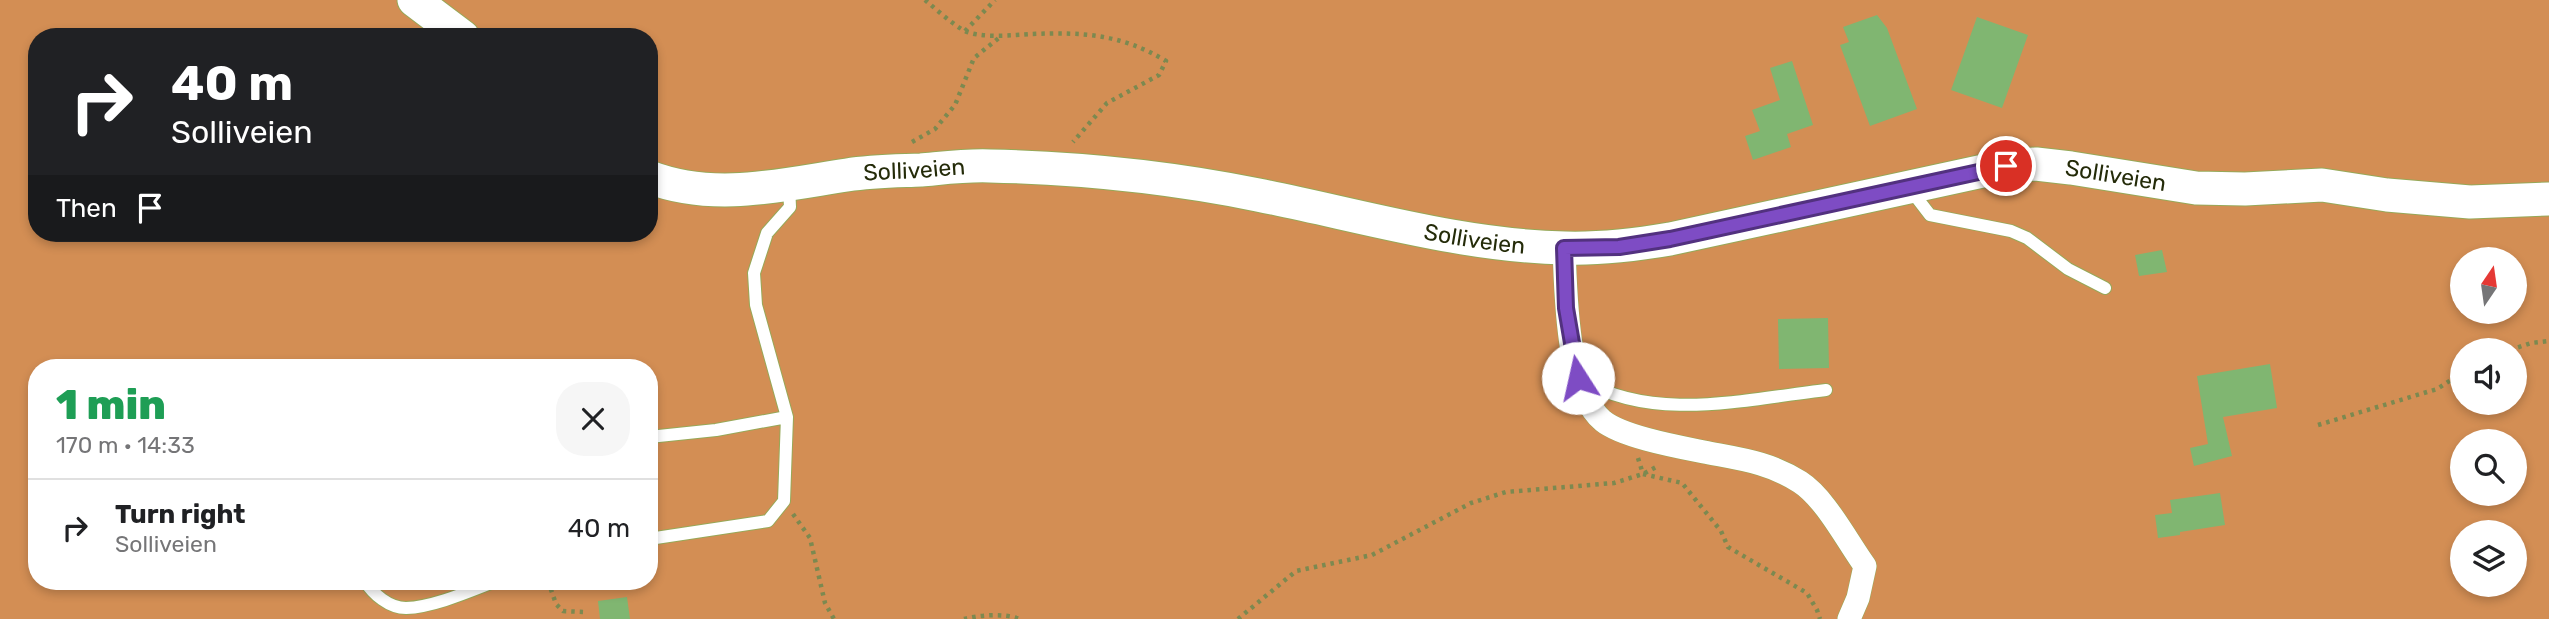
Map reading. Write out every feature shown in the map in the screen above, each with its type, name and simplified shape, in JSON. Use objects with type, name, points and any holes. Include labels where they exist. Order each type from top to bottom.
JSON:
[{"type":"street","points":[[414,0],[451,28]]},
{"type":"street","name":"Solliveien","points":[[658,179],[703,190],[748,190],[789,186],[852,174],[987,166],[1049,168],[1158,177],[1458,236],[1564,248],[1619,247],[1670,239],[2006,166],[2036,164],[2196,188],[2245,189],[2322,185],[2388,195],[2470,202],[2549,199]]},
{"type":"street","points":[[1564,248],[1566,308],[1578,378],[1587,401],[1604,421],[1624,432],[1768,465],[1802,484],[1830,514],[1865,566],[1858,598],[1849,619]]},
{"type":"lane","points":[[658,538],[768,522],[784,501],[788,417],[756,305],[754,273],[767,233],[790,207],[789,186]]},
{"type":"lane","points":[[1910,188],[1930,215],[2011,231],[2026,238],[2068,269],[2105,288]]},
{"type":"lane","points":[[1578,378],[1596,389],[1617,396],[1660,405],[1826,390]]},
{"type":"lane","points":[[658,436],[716,430],[788,417]]},
{"type":"lane","points":[[372,590],[403,613],[471,590]]},
{"type":"path","points":[[925,0],[965,31],[1001,36],[1076,33],[1110,38],[1142,47],[1166,61],[1159,75],[1107,103],[1049,168]]},
{"type":"path","points":[[965,31],[995,0]]},
{"type":"path","points":[[905,145],[935,129],[955,105],[974,58],[1001,36]]},
{"type":"path","points":[[2527,344],[2549,341]]},
{"type":"path","points":[[2318,425],[2437,389],[2450,381]]},
{"type":"path","points":[[1238,619],[1296,571],[1372,555],[1471,503],[1506,492],[1614,483],[1643,474],[1682,482],[1721,531],[1728,547],[1807,593],[1819,619]]},
{"type":"path","points":[[784,501],[810,538],[825,603],[835,619]]},
{"type":"path","points":[[551,590],[556,604],[563,611],[583,612]]},
{"type":"path","points":[[964,619],[988,616],[1020,619]]},
{"type":"shaded area","points":[[0,0],[2549,0],[2549,619],[0,619]]},
{"type":"building","points":[[1877,15],[1887,28],[1917,109],[1870,126],[1840,45],[1849,42],[1843,27]]},
{"type":"building","points":[[1977,17],[2028,35],[2002,108],[1951,90]]},
{"type":"building","points":[[1792,61],[1813,125],[1787,134],[1791,147],[1753,160],[1745,136],[1760,131],[1752,110],[1780,100],[1770,68]]},
{"type":"building","points":[[2162,250],[2167,272],[2139,276],[2135,255]]},
{"type":"building","points":[[1828,318],[1829,368],[1779,369],[1778,319]]},
{"type":"building","points":[[2270,364],[2277,408],[2223,417],[2232,456],[2194,466],[2190,448],[2208,444],[2197,376]]},
{"type":"building","points":[[2220,493],[2225,525],[2158,538],[2155,515],[2172,513],[2170,500]]},
{"type":"building","points":[[627,597],[630,619],[600,619],[598,601]]},
{"type":"route","points":[[1578,378],[1566,308],[1564,248],[1619,247],[1670,239],[2006,166]]}]
